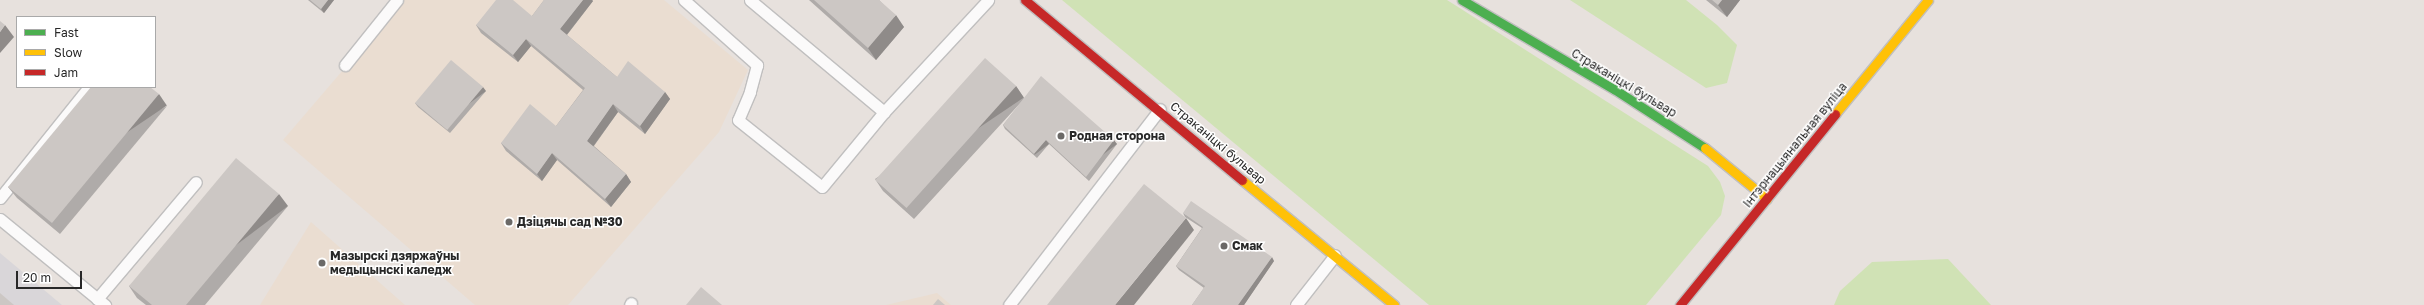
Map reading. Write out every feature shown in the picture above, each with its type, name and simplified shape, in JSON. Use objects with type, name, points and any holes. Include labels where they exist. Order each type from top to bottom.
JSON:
[{"type":"street","name":"Страканіцкі бульвар","points":[[1025,0],[1160,109],[1394,305]]},
{"type":"street","name":"Страканіцкі бульвар","points":[[1462,0],[1614,89],[1700,144],[1767,199]]},
{"type":"street","name":"Інтэрнацыянальная вуліца","points":[[1680,305],[1928,0]]},
{"type":"lane","points":[[345,66],[397,0]]},
{"type":"lane","points":[[684,0],[757,65],[750,92],[738,120],[822,187],[884,112],[988,0]]},
{"type":"lane","points":[[750,0],[884,112]]},
{"type":"lane","points":[[0,198],[87,88]]},
{"type":"lane","points":[[1009,305],[1160,109]]},
{"type":"lane","points":[[0,219],[101,302],[196,182]]},
{"type":"lane","points":[[1296,305],[1335,255]]},
{"type":"shaded area","name":"Дзіцячы сад №30","points":[[403,0],[664,0],[748,70],[719,132],[568,305],[475,305],[283,140]]},
{"type":"shaded area","name":"Мазырскі дзяржаўны медыцынскі каледж","points":[[311,222],[405,305],[260,305]]},
{"type":"shaded area","points":[[0,253],[62,305],[0,305]]},
{"type":"shaded area","points":[[937,293],[951,305],[886,305]]},
{"type":"green space","points":[[1062,0],[1447,0],[1708,166],[1720,182],[1725,196],[1721,215],[1646,305],[1429,305]]},
{"type":"green space","points":[[1570,0],[1686,0],[1717,25],[1737,45],[1727,83],[1706,88]]},
{"type":"green space","points":[[1948,259],[1991,305],[1834,305],[1840,291],[1872,262]]},
{"type":"building","points":[[310,0],[328,0],[321,9]]},
{"type":"building","points":[[496,0],[513,0],[532,16],[544,0],[583,0],[560,29],[617,77],[628,61],[665,92],[640,126],[613,104],[587,141],[626,174],[605,199],[552,153],[537,174],[501,143],[530,104],[556,126],[585,88],[526,39],[513,55],[476,25]]},
{"type":"building","points":[[814,0],[879,0],[896,15],[868,48]]},
{"type":"building","points":[[1712,0],[1722,0],[1718,5]]},
{"type":"building","points":[[0,21],[5,25],[0,32]]},
{"type":"building","points":[[985,58],[1016,86],[906,208],[875,180]]},
{"type":"building","points":[[451,60],[483,87],[447,130],[415,103]]},
{"type":"building","name":"Родная сторона","points":[[1041,76],[1114,140],[1086,177],[1046,140],[1034,154],[1003,125]]},
{"type":"building","points":[[90,88],[151,88],[159,94],[52,223],[8,187]]},
{"type":"building","points":[[236,158],[279,194],[186,305],[152,305],[129,286]]},
{"type":"building","points":[[1144,184],[1186,218],[1115,305],[1047,305]]},
{"type":"building","name":"Смак","points":[[1191,201],[1272,257],[1238,305],[1192,305],[1205,286],[1176,266],[1203,227],[1183,213]]},
{"type":"building","points":[[701,287],[722,305],[686,305]]},
{"type":"building","points":[[0,293],[14,305],[0,305]]},
{"type":"building","points":[[938,299],[945,305],[933,305]]},
{"type":"traffic: fast","points":[[1462,0],[1614,89],[1705,148]]},
{"type":"traffic: slow","points":[[1835,114],[1928,0]]},
{"type":"traffic: slow","points":[[1705,148],[1767,199]]},
{"type":"traffic: slow","points":[[1242,180],[1394,305]]},
{"type":"traffic: jam","points":[[1025,0],[1242,180]]},
{"type":"traffic: jam","points":[[1680,305],[1835,114]]},
{"type":"place","name":"Родная сторона","points":[[1061,136]]},
{"type":"place","name":"Дзіцячы сад №30","points":[[509,222]]},
{"type":"place","name":"Смак","points":[[1224,246]]},
{"type":"place","name":"Мазырскі дзяржаўны медыцынскі каледж","points":[[322,263]]}]
